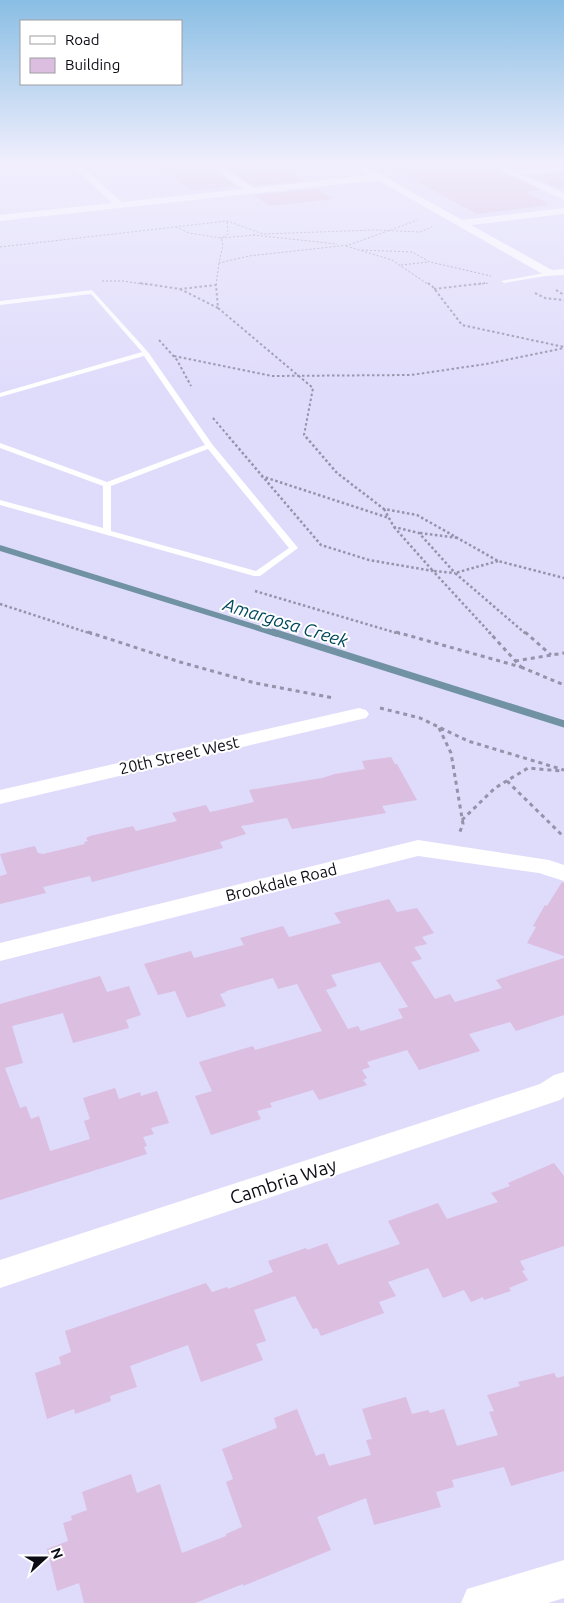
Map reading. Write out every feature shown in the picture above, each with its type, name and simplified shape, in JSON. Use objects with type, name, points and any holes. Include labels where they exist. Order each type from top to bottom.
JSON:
[{"type":"street","points":[[489,239],[550,274],[564,272]]},
{"type":"street","name":"20th Street West","points":[[0,797],[365,710]]},
{"type":"street","name":"Brookdale Road","points":[[0,952],[418,848],[541,866],[564,873]]},
{"type":"street","name":"Cambria Way","points":[[0,1274],[550,1092],[564,1083]]},
{"type":"street","points":[[481,1603],[564,1579]]},
{"type":"lane","points":[[504,281],[550,274]]},
{"type":"lane","points":[[0,303],[92,292],[146,353],[209,446],[294,548],[257,574],[0,502]]},
{"type":"lane","points":[[0,395],[146,353]]},
{"type":"lane","points":[[0,445],[9,450],[107,485],[209,446]]},
{"type":"lane","points":[[107,485],[107,532]]},
{"type":"path","points":[[0,248],[77,239]]},
{"type":"path","points":[[218,308],[216,285],[223,245],[221,239]]},
{"type":"path","points":[[288,239],[344,245],[392,260],[434,289],[462,325],[564,348]]},
{"type":"path","points":[[220,263],[249,256],[344,245],[362,239]]},
{"type":"path","points":[[358,250],[412,252],[430,262],[484,274],[504,281]]},
{"type":"path","points":[[400,265],[430,262]]},
{"type":"path","points":[[95,281],[123,281],[180,288],[216,285]]},
{"type":"path","points":[[434,289],[504,281]]},
{"type":"path","points":[[180,288],[218,308],[300,375],[313,388],[304,435],[337,473],[384,509],[394,526],[521,668]]},
{"type":"path","points":[[530,291],[545,298],[564,300]]},
{"type":"path","points":[[154,335],[173,355],[193,391]]},
{"type":"path","points":[[173,355],[272,376],[411,375],[486,364],[564,348]]},
{"type":"path","points":[[210,413],[261,476],[321,544],[370,560],[433,571],[456,573],[498,561]]},
{"type":"path","points":[[261,476],[389,518]]},
{"type":"path","points":[[384,509],[417,515],[498,561],[564,578]]},
{"type":"path","points":[[394,526],[419,533],[460,538]]},
{"type":"path","points":[[419,533],[456,573],[551,655]]},
{"type":"path","points":[[0,604],[180,662],[246,680],[342,700]]},
{"type":"path","points":[[438,645],[521,668],[564,684]]},
{"type":"path","points":[[515,661],[564,653]]},
{"type":"path","points":[[365,710],[381,708]]},
{"type":"path","points":[[365,710],[381,708],[420,718],[468,741],[564,770]]},
{"type":"path","points":[[438,727],[451,753],[463,824],[451,853]]},
{"type":"path","points":[[462,820],[495,788],[528,768],[564,770]]},
{"type":"path","points":[[507,781],[564,837]]},
{"type":"building","points":[[391,757],[395,764],[397,764],[417,800],[382,806],[386,813],[292,829],[287,818],[241,826],[246,834],[220,842],[223,848],[92,882],[90,876],[43,887],[46,893],[0,904],[0,876],[7,874],[0,854],[35,846],[38,853],[43,854],[85,844],[84,842],[88,841],[86,838],[90,836],[133,826],[136,831],[177,821],[172,813],[206,805],[210,812],[254,802],[249,790],[365,769],[362,761]]},
{"type":"building","points":[[562,882],[564,883],[564,956],[527,943],[536,927],[533,926],[545,905],[547,906]]},
{"type":"building","points":[[389,899],[397,912],[417,908],[434,933],[422,937],[427,944],[414,947],[422,959],[411,962],[435,999],[450,994],[455,1002],[502,988],[496,980],[564,958],[564,1015],[516,1031],[510,1022],[469,1034],[480,1051],[419,1070],[407,1050],[367,1062],[370,1067],[362,1070],[367,1078],[363,1080],[367,1085],[319,1100],[313,1090],[270,1103],[272,1107],[257,1111],[261,1119],[211,1135],[195,1096],[212,1091],[199,1062],[253,1046],[255,1050],[322,1031],[297,984],[278,989],[273,978],[226,991],[220,994],[226,1006],[187,1018],[175,991],[158,995],[144,964],[191,951],[194,958],[244,945],[240,938],[283,926],[289,937],[341,923],[334,913]],"holes":[[[380,962],[408,1007],[398,1009],[403,1018],[361,1031],[358,1026],[348,1029],[326,990],[337,986],[331,975]]]},
{"type":"building","points":[[100,976],[107,992],[129,986],[141,1015],[126,1020],[129,1028],[73,1043],[63,1013],[12,1026],[23,1063],[5,1068],[20,1108],[26,1106],[31,1119],[39,1116],[50,1151],[90,1139],[84,1121],[90,1119],[83,1098],[115,1088],[119,1099],[140,1092],[141,1096],[157,1091],[169,1123],[151,1128],[154,1134],[143,1137],[147,1146],[144,1147],[147,1154],[0,1200],[0,1004]]},
{"type":"building","points":[[554,1163],[564,1176],[564,1246],[520,1261],[525,1270],[522,1271],[528,1280],[509,1288],[511,1291],[484,1300],[483,1297],[471,1302],[464,1290],[443,1298],[428,1268],[388,1282],[396,1296],[379,1302],[384,1313],[321,1336],[317,1328],[313,1329],[295,1296],[254,1310],[266,1341],[256,1344],[263,1360],[201,1382],[188,1345],[130,1366],[137,1387],[110,1396],[111,1401],[75,1414],[74,1409],[47,1419],[35,1373],[61,1364],[59,1357],[71,1352],[65,1331],[206,1283],[212,1292],[227,1287],[228,1289],[273,1272],[268,1261],[306,1248],[307,1250],[327,1243],[338,1265],[400,1244],[388,1221],[438,1203],[447,1219],[498,1202],[491,1193],[510,1186],[508,1183]]},
{"type":"building","points":[[554,1373],[557,1378],[564,1376],[564,1471],[511,1486],[504,1467],[452,1480],[454,1487],[436,1492],[441,1507],[374,1525],[366,1498],[317,1517],[331,1550],[243,1586],[243,1584],[195,1603],[84,1603],[79,1583],[57,1591],[47,1549],[68,1541],[63,1523],[72,1520],[71,1516],[87,1510],[82,1492],[131,1474],[137,1493],[160,1484],[182,1553],[226,1536],[226,1534],[242,1527],[226,1482],[233,1479],[222,1449],[277,1428],[274,1418],[297,1409],[316,1456],[324,1453],[329,1466],[371,1455],[366,1440],[372,1439],[362,1409],[406,1397],[412,1414],[428,1410],[430,1413],[444,1409],[457,1446],[498,1435],[489,1412],[494,1411],[487,1395],[520,1386],[518,1382]]},
{"type":"waterway","name":"Amargosa Creek","points":[[0,548],[277,634]]},
{"type":"waterway","name":"Amargosa Creek","points":[[273,632],[564,724]]}]
